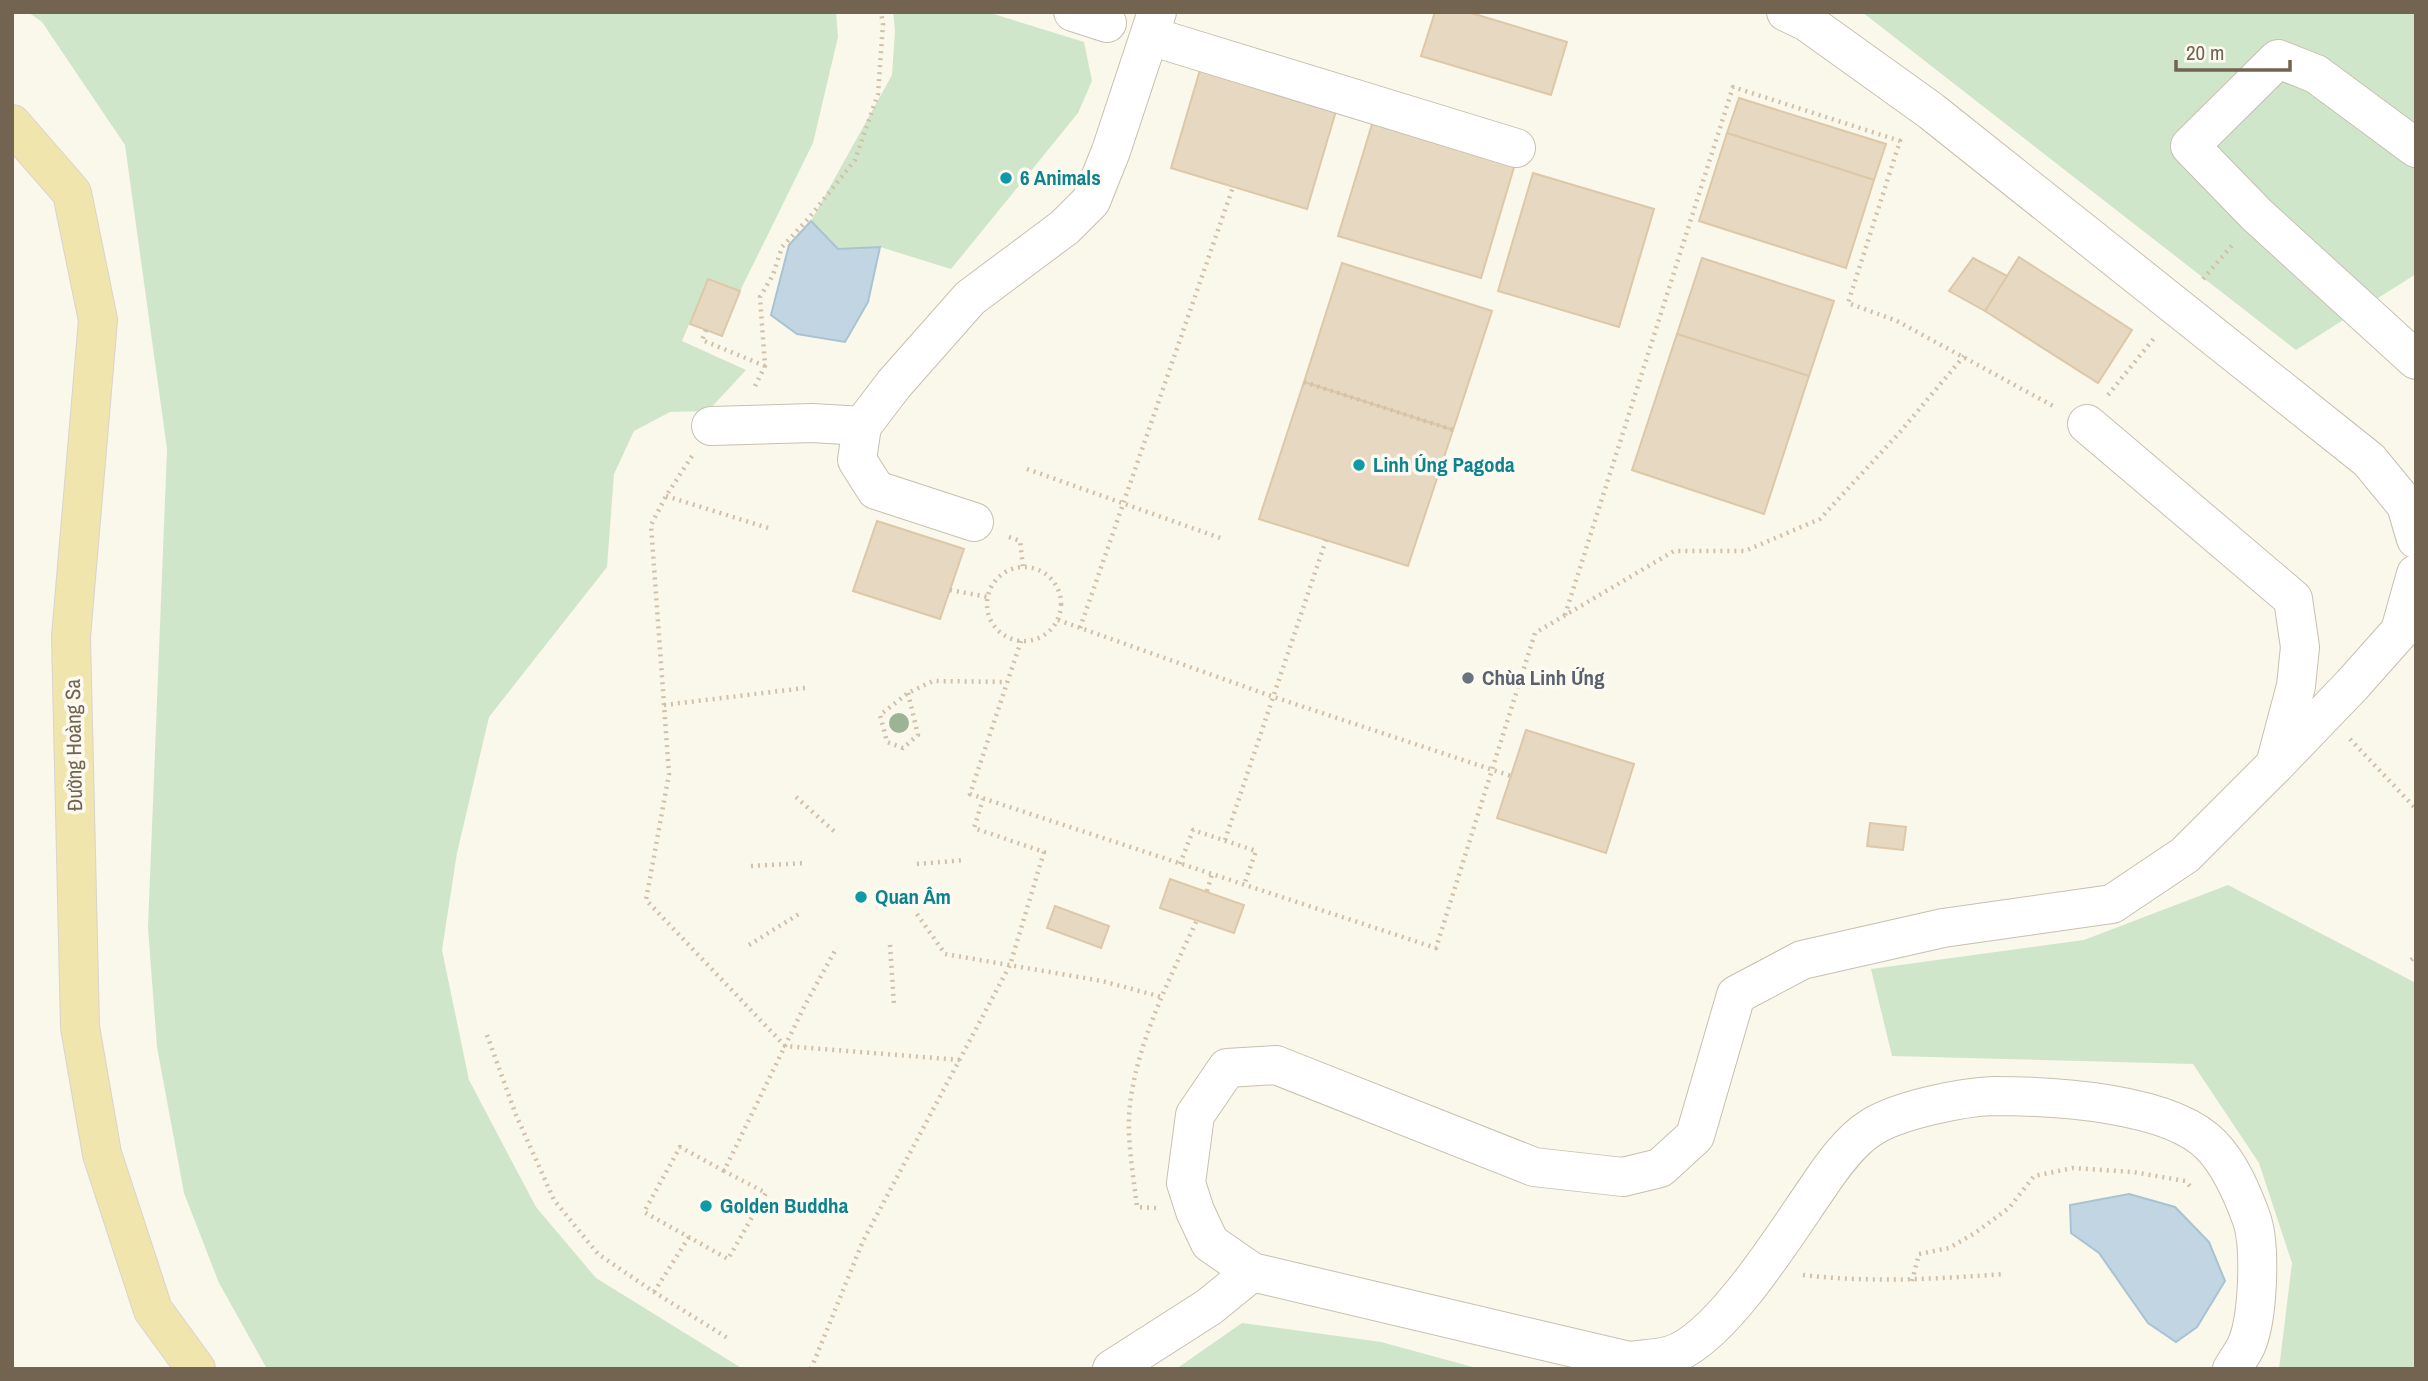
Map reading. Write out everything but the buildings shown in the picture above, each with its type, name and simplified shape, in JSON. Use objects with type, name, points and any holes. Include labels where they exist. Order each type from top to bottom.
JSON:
[{"type":"main road","name":"Đường Hoàng Sa","points":[[12,124],[72,193],[98,320],[72,637],[80,1027],[102,1154],[153,1310],[196,1369]]},
{"type":"lane","points":[[1786,12],[1807,22],[1931,111],[2369,460],[2406,505],[2416,539]]},
{"type":"lane","points":[[974,522],[876,490],[857,460],[862,426],[894,384],[970,298],[1065,227],[1091,201],[1154,24],[1516,148]]},
{"type":"lane","points":[[2416,148],[2316,74],[2278,59],[2190,146],[2257,215],[2416,360]]},
{"type":"lane","points":[[711,426],[812,423],[862,426]]},
{"type":"lane","points":[[2087,424],[2293,598],[2300,647],[2296,685],[2275,765]]},
{"type":"lane","points":[[2232,1369],[2247,1344],[2255,1309],[2257,1268],[2253,1223],[2235,1179],[2211,1145],[2172,1119],[2122,1106],[1992,1096],[1918,1108],[1871,1127],[1835,1161],[1760,1270],[1704,1337],[1672,1355],[1629,1361],[1252,1272],[1210,1243],[1195,1211],[1186,1183],[1195,1115],[1227,1068],[1276,1065],[1534,1167],[1623,1177],[1660,1168],[1695,1136],[1737,995],[1802,960],[1943,928],[2112,904],[2185,855],[2325,714],[2408,622],[2416,574]]},
{"type":"lane","points":[[1112,1369],[1209,1307],[1252,1272]]},
{"type":"path","points":[[706,330],[702,340],[765,366],[760,297],[773,275],[782,247],[855,160],[878,94],[883,24],[881,12]]},
{"type":"path","points":[[1564,615],[1733,87],[1899,141],[1848,303],[1897,321],[2087,424]]},
{"type":"path","points":[[1080,628],[1233,187]]},
{"type":"path","points":[[2117,384],[2257,215]]},
{"type":"path","points":[[1021,641],[970,794],[1436,948],[1535,633],[1674,551],[1745,551],[1820,519],[1900,432],[1964,356]]},
{"type":"path","points":[[1304,382],[1453,430]]},
{"type":"path","points":[[711,426],[666,496],[651,525],[669,774],[646,900],[785,1046],[960,1060]]},
{"type":"path","points":[[1027,469],[1223,539]]},
{"type":"path","points":[[666,496],[768,528]]},
{"type":"path","points":[[1225,840],[1326,540]]},
{"type":"path","points":[[1023,567],[1036,569],[1047,575],[1055,584],[1061,608],[1058,620],[1043,636],[1021,641],[1010,638],[999,632],[992,622],[988,597],[1000,576],[1023,567]]},
{"type":"path","points":[[950,590],[988,597]]},
{"type":"path","points":[[1058,620],[1274,697],[1511,776]]},
{"type":"path","points":[[908,693],[918,735],[904,748],[887,742],[880,715],[908,693],[933,681],[1007,682]]},
{"type":"path","points":[[664,705],[805,688]]},
{"type":"path","points":[[2325,714],[2416,809]]},
{"type":"path","points":[[796,797],[836,833]]},
{"type":"path","points":[[811,1369],[863,1241],[1010,965],[1044,852],[974,828],[983,799]]},
{"type":"path","points":[[1180,864],[1192,830],[1225,840],[1256,851],[1244,885]]},
{"type":"path","points":[[917,864],[965,860]]},
{"type":"path","points":[[751,866],[805,863]]},
{"type":"path","points":[[1207,891],[1212,874]]},
{"type":"path","points":[[749,945],[802,912]]},
{"type":"path","points":[[917,914],[945,954],[1102,981],[1162,997]]},
{"type":"path","points":[[1137,1207],[1129,1131],[1133,1080],[1162,997],[1197,920]]},
{"type":"path","points":[[890,945],[894,1005]]},
{"type":"path","points":[[724,1171],[836,947]]},
{"type":"path","points":[[487,1035],[516,1115],[554,1200],[598,1254],[729,1339]]},
{"type":"path","points":[[680,1147],[724,1171],[766,1194],[728,1259],[644,1212],[680,1147]]},
{"type":"path","points":[[1912,1281],[1919,1254],[1948,1248],[1975,1233],[2009,1208],[2035,1176],[2073,1168],[2133,1172],[2185,1181]]},
{"type":"path","points":[[654,1292],[689,1237]]},
{"type":"path","points":[[1760,1270],[1842,1280],[1912,1281],[2004,1274]]},
{"type":"green space","points":[[28,12],[836,12],[838,37],[813,143],[740,291],[708,279],[682,341],[746,370],[708,411],[670,412],[634,431],[614,474],[607,567],[489,717],[457,853],[442,950],[469,1080],[536,1207],[596,1278],[743,1369],[267,1369],[219,1283],[184,1193],[157,1047],[148,928],[167,449],[125,145],[42,22]]},
{"type":"green space","points":[[893,12],[987,12],[1084,42],[1092,81],[1078,113],[951,269],[880,247],[838,249],[811,221],[892,75],[895,31]]},
{"type":"green space","points":[[1862,12],[2416,12],[2416,274],[2296,350]]},
{"type":"green space","points":[[2228,885],[2416,983],[2416,1369],[2279,1369],[2292,1263],[2259,1163],[2193,1064],[1892,1056],[1871,969],[2084,940]]},
{"type":"green space","points":[[1242,1323],[1381,1342],[1480,1369],[1176,1369]]},
{"type":"water","points":[[811,221],[838,249],[880,247],[868,302],[845,342],[797,334],[771,315],[789,245]]},
{"type":"water","points":[[2129,1194],[2175,1207],[2209,1242],[2225,1281],[2197,1327],[2176,1342],[2148,1323],[2099,1253],[2071,1233],[2070,1205]]},
{"type":"place","name":"6 Animals","points":[[1006,178]]},
{"type":"place","name":"Linh Úng Pagoda","points":[[1359,465]]},
{"type":"place","name":"Chùa Linh Ứng","points":[[1468,678]]},
{"type":"place","name":"Quan Âm","points":[[861,897]]},
{"type":"place","name":"Golden Buddha","points":[[706,1206]]}]
